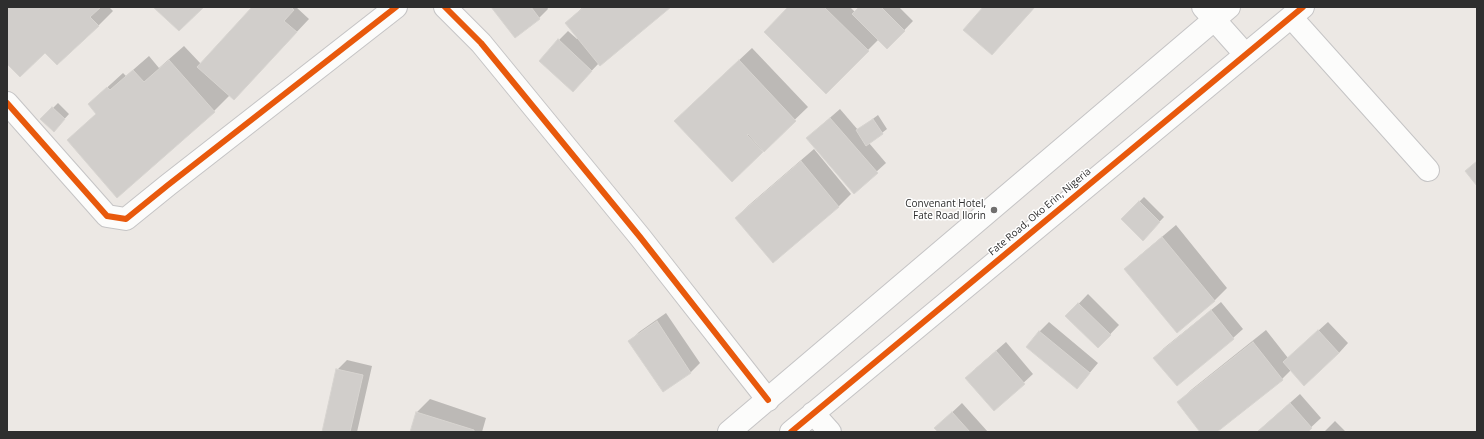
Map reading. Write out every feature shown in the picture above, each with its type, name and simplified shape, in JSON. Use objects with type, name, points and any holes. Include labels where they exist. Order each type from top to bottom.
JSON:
[{"type":"street","points":[[7,103],[107,216],[126,219],[168,184],[396,7]]},
{"type":"street","points":[[445,7],[481,43],[640,237],[768,400]]},
{"type":"street","points":[[729,432],[768,400],[1215,11],[1245,54]]},
{"type":"street","points":[[1297,12],[1428,170]]},
{"type":"street","name":"Fate Road, Oko Erin, Nigeria","points":[[791,432],[1297,12]]},
{"type":"street","points":[[813,413],[830,432]]},
{"type":"building","points":[[7,7],[101,7],[90,17],[99,26],[57,65],[45,53],[20,77],[7,64]]},
{"type":"building","points":[[153,7],[204,7],[179,31]]},
{"type":"building","points":[[252,7],[291,7],[294,10],[284,21],[297,32],[234,100],[197,67]]},
{"type":"building","points":[[491,7],[531,7],[540,19],[515,38]]},
{"type":"building","points":[[584,7],[671,7],[600,66],[565,23]]},
{"type":"building","points":[[788,7],[824,7],[869,51],[826,94],[764,32]]},
{"type":"building","points":[[859,7],[881,7],[905,31],[887,49],[852,14]]},
{"type":"building","points":[[983,7],[1035,7],[992,55],[963,30]]},
{"type":"building","points":[[558,39],[592,71],[573,92],[539,61]]},
{"type":"building","points":[[169,60],[215,112],[117,198],[67,140],[96,114],[88,104],[107,87],[110,90],[133,70],[144,82]]},
{"type":"building","points":[[739,60],[796,121],[764,152],[748,134],[747,135],[763,152],[732,182],[674,121]]},
{"type":"building","points":[[52,107],[65,119],[54,132],[40,119]]},
{"type":"building","points":[[830,118],[878,173],[854,194],[806,138]]},
{"type":"building","points":[[873,119],[883,134],[866,146],[856,130]]},
{"type":"building","points":[[801,161],[839,207],[773,263],[735,218]]},
{"type":"building","points":[[1477,161],[1477,186],[1465,171]]},
{"type":"building","points":[[1139,201],[1160,222],[1143,241],[1121,219]]},
{"type":"building","points":[[1162,237],[1215,301],[1177,333],[1124,269]]},
{"type":"building","points":[[1078,303],[1111,335],[1098,348],[1065,316]]},
{"type":"building","points":[[1211,310],[1234,339],[1177,386],[1153,358]]},
{"type":"building","points":[[657,321],[691,373],[663,392],[628,341]]},
{"type":"building","points":[[1318,330],[1339,353],[1304,386],[1283,362]]},
{"type":"building","points":[[1039,331],[1090,373],[1077,389],[1026,347]]},
{"type":"building","points":[[1253,342],[1283,380],[1217,432],[1200,432],[1177,402]]},
{"type":"building","points":[[996,351],[1025,384],[994,411],[965,378]]},
{"type":"building","points":[[336,369],[363,375],[350,432],[322,432]]},
{"type":"building","points":[[1290,403],[1312,428],[1308,432],[1257,432]]},
{"type":"building","points":[[416,412],[474,430],[474,432],[410,432]]},
{"type":"building","points":[[952,412],[970,432],[938,432],[934,428]]},
{"type":"cycle path","points":[[7,103],[107,216],[126,219],[396,7]]},
{"type":"cycle path","points":[[445,7],[481,43],[640,237],[768,400]]},
{"type":"cycle path","points":[[791,432],[1303,7]]},
{"type":"place","name":"Convenant Hotel, Fate Road Ilorin","points":[[994,210]]}]
